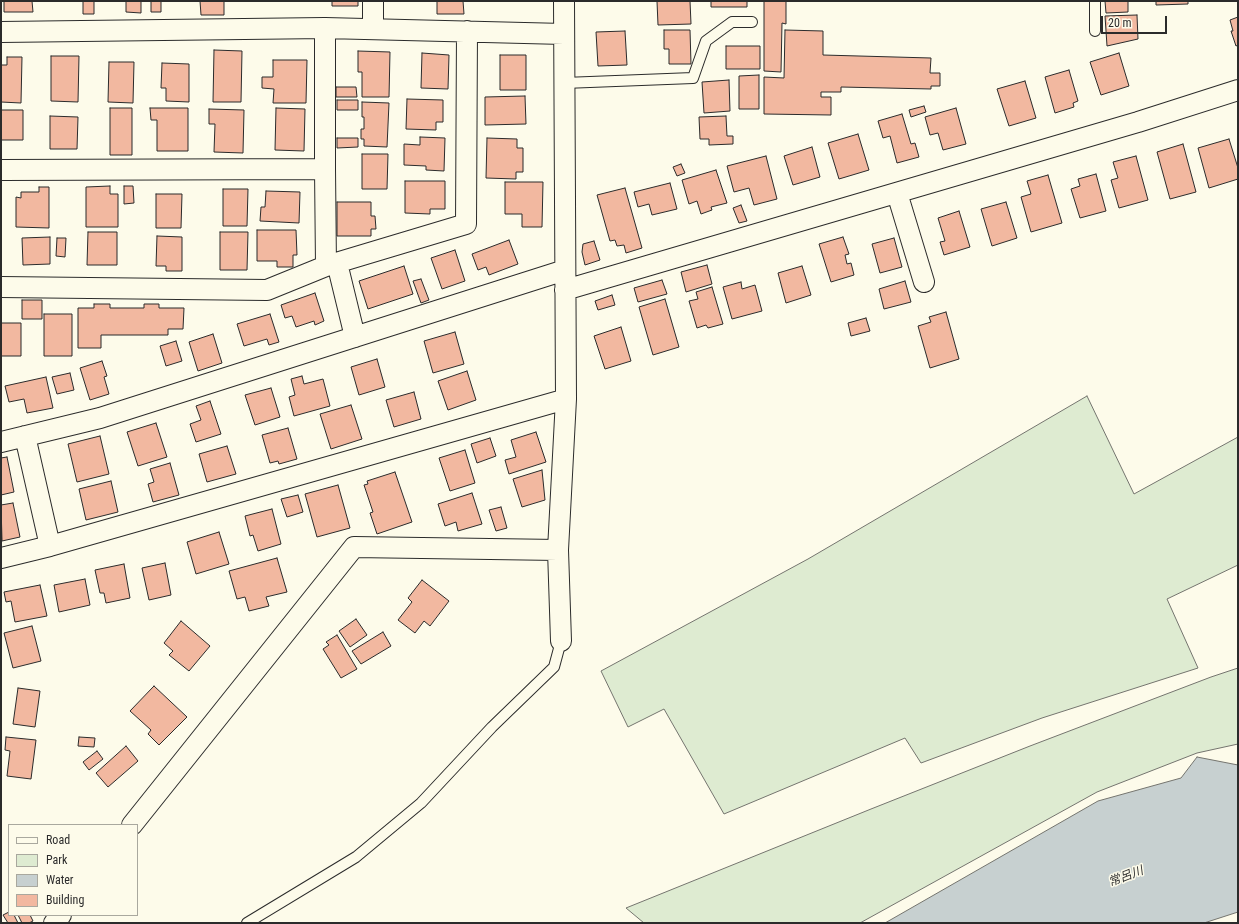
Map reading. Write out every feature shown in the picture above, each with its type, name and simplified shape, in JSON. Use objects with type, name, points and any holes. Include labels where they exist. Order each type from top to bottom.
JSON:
[{"type":"street","points":[[373,1],[373,29]]},
{"type":"street","points":[[560,641],[558,550],[566,399],[564,1]]},
{"type":"street","points":[[325,28],[325,169],[331,265],[355,337]]},
{"type":"street","points":[[1,32],[325,28],[564,34]]},
{"type":"street","points":[[1,287],[267,290],[331,265],[466,224],[467,31]]},
{"type":"street","points":[[565,290],[1138,122],[1238,90]]},
{"type":"street","points":[[1,170],[325,169]]},
{"type":"street","points":[[897,192],[924,282]]},
{"type":"street","points":[[1,442],[100,418],[565,270]]},
{"type":"street","points":[[1,558],[50,546],[566,399]]},
{"type":"street","points":[[25,436],[50,546]]},
{"type":"street","points":[[133,824],[354,547],[558,550]]},
{"type":"lane","points":[[1095,1],[1095,31]]},
{"type":"lane","points":[[564,83],[693,78],[706,41],[732,22],[752,22]]},
{"type":"lane","points":[[247,923],[356,857],[421,803],[492,727],[554,667],[560,641]]},
{"type":"green space","points":[[1087,396],[1134,494],[1238,437],[1238,565],[1167,599],[1198,668],[1042,718],[921,763],[905,738],[724,814],[664,709],[628,727],[601,671],[808,559]]},
{"type":"green space","points":[[1238,668],[1238,744],[1197,753],[1097,792],[860,923],[644,923],[626,908],[1030,746]]},
{"type":"water","name":"常呂川","points":[[1197,757],[1238,765],[1238,912],[1204,923],[885,923],[1098,801],[1181,778]]},
{"type":"building","points":[[4,1],[32,1],[33,12],[4,12]]},
{"type":"building","points":[[83,1],[94,1],[94,14],[83,14]]},
{"type":"building","points":[[126,1],[141,1],[141,13],[126,12]]},
{"type":"building","points":[[151,1],[161,1],[161,12],[151,12]]},
{"type":"building","points":[[200,1],[224,1],[224,15],[201,15]]},
{"type":"building","points":[[332,1],[358,1],[358,6],[332,6]]},
{"type":"building","points":[[437,1],[463,1],[464,14],[437,14]]},
{"type":"building","points":[[657,1],[690,1],[691,24],[658,25]]},
{"type":"building","points":[[711,1],[747,1],[747,7],[711,7]]},
{"type":"building","points":[[764,1],[786,1],[786,24],[782,23],[781,72],[764,71]]},
{"type":"building","points":[[1105,1],[1128,1],[1128,12],[1106,13]]},
{"type":"building","points":[[1156,1],[1188,1],[1188,4],[1156,5]]},
{"type":"building","points":[[1137,15],[1138,39],[1107,46],[1105,16]]},
{"type":"building","points":[[1238,17],[1238,45],[1236,46],[1231,31],[1233,31],[1230,20]]},
{"type":"building","points":[[664,30],[690,30],[691,64],[669,64],[669,49],[664,49]]},
{"type":"building","points":[[785,30],[823,31],[823,55],[931,58],[930,73],[940,73],[940,86],[931,86],[931,89],[841,87],[841,92],[821,92],[821,97],[831,97],[831,115],[764,114],[764,77],[784,78]]},
{"type":"building","points":[[625,31],[627,65],[598,66],[596,32]]},
{"type":"building","points":[[726,46],[760,46],[760,69],[726,69]]},
{"type":"building","points":[[214,50],[242,51],[241,102],[213,102]]},
{"type":"building","points":[[358,51],[390,52],[389,97],[362,97],[362,72],[358,72]]},
{"type":"building","points":[[422,53],[449,55],[448,89],[421,88]]},
{"type":"building","points":[[1119,53],[1129,86],[1101,95],[1090,62]]},
{"type":"building","points":[[500,55],[526,55],[526,90],[500,90]]},
{"type":"building","points":[[51,56],[79,56],[78,102],[51,101]]},
{"type":"building","points":[[7,57],[22,57],[21,103],[1,102],[1,65],[7,65]]},
{"type":"building","points":[[273,60],[307,60],[306,103],[273,103],[274,89],[262,88],[262,77],[273,77]]},
{"type":"building","points":[[109,62],[134,62],[133,103],[108,102]]},
{"type":"building","points":[[162,63],[189,64],[189,102],[166,101],[166,88],[161,88]]},
{"type":"building","points":[[1069,70],[1078,101],[1073,103],[1074,107],[1055,113],[1045,77]]},
{"type":"building","points":[[759,75],[759,109],[739,109],[739,76]]},
{"type":"building","points":[[729,80],[730,111],[704,113],[702,82]]},
{"type":"building","points":[[1025,81],[1036,118],[1009,126],[997,89]]},
{"type":"building","points":[[336,87],[356,87],[357,97],[336,97]]},
{"type":"building","points":[[525,96],[526,124],[485,125],[485,97]]},
{"type":"building","points":[[407,99],[443,100],[443,122],[436,122],[436,130],[406,129]]},
{"type":"building","points":[[337,100],[358,100],[358,110],[337,110]]},
{"type":"building","points":[[362,102],[389,103],[387,147],[364,146],[364,139],[361,139],[361,129],[364,129]]},
{"type":"building","points":[[924,106],[926,112],[911,117],[909,110]]},
{"type":"building","points":[[110,108],[132,108],[132,155],[110,155]]},
{"type":"building","points":[[150,108],[188,108],[188,151],[157,151],[157,120],[151,120]]},
{"type":"building","points":[[276,108],[305,109],[304,151],[275,150]]},
{"type":"building","points":[[956,108],[966,144],[943,150],[938,133],[930,135],[925,117]]},
{"type":"building","points":[[209,109],[244,110],[243,153],[214,152],[215,124],[209,124]]},
{"type":"building","points":[[1,110],[23,110],[23,140],[1,140]]},
{"type":"building","points":[[902,114],[911,144],[915,143],[919,157],[897,163],[890,136],[883,138],[878,121]]},
{"type":"building","points":[[50,116],[78,117],[77,149],[50,149]]},
{"type":"building","points":[[726,116],[727,136],[733,136],[733,144],[709,145],[709,139],[700,139],[699,117]]},
{"type":"building","points":[[858,134],[869,170],[839,179],[828,143]]},
{"type":"building","points":[[420,137],[445,138],[444,171],[426,170],[426,166],[404,165],[404,144],[420,145]]},
{"type":"building","points":[[337,138],[358,138],[358,147],[337,148]]},
{"type":"building","points":[[487,138],[517,139],[517,148],[523,148],[523,172],[516,172],[516,179],[486,178]]},
{"type":"building","points":[[1229,139],[1238,168],[1238,179],[1209,188],[1198,148]]},
{"type":"building","points":[[1183,144],[1196,192],[1170,199],[1157,152]]},
{"type":"building","points":[[812,147],[820,177],[793,185],[784,156]]},
{"type":"building","points":[[362,154],[388,154],[387,189],[362,189]]},
{"type":"building","points":[[766,156],[777,199],[754,205],[749,188],[734,192],[727,166]]},
{"type":"building","points":[[1136,156],[1148,200],[1119,208],[1111,180],[1118,178],[1113,162]]},
{"type":"building","points":[[681,164],[685,173],[677,176],[673,167]]},
{"type":"building","points":[[716,170],[727,203],[711,207],[712,210],[701,214],[697,201],[689,204],[682,180]]},
{"type":"building","points":[[1096,174],[1106,211],[1080,218],[1071,189],[1080,186],[1078,179]]},
{"type":"building","points":[[1048,175],[1062,223],[1031,232],[1021,197],[1031,194],[1027,181]]},
{"type":"building","points":[[405,181],[445,181],[445,209],[430,209],[430,214],[405,213]]},
{"type":"building","points":[[505,182],[543,182],[542,227],[522,227],[522,214],[505,214]]},
{"type":"building","points":[[670,183],[677,209],[652,215],[649,204],[638,207],[634,192]]},
{"type":"building","points":[[110,186],[110,194],[118,194],[118,227],[86,227],[86,187]]},
{"type":"building","points":[[124,186],[133,186],[134,203],[124,204]]},
{"type":"building","points":[[39,187],[49,187],[49,228],[16,227],[16,197],[21,198],[21,192],[39,192]]},
{"type":"building","points":[[625,188],[642,248],[626,253],[624,245],[617,246],[615,240],[610,241],[597,195]]},
{"type":"building","points":[[223,189],[248,189],[247,226],[223,226]]},
{"type":"building","points":[[266,191],[300,192],[299,223],[260,221],[261,207],[265,207]]},
{"type":"building","points":[[156,194],[182,194],[181,228],[156,228]]},
{"type":"building","points":[[337,202],[371,202],[371,216],[375,216],[376,229],[371,229],[371,236],[337,236]]},
{"type":"building","points":[[1006,202],[1017,238],[992,246],[981,209]]},
{"type":"building","points":[[741,205],[747,221],[739,223],[733,208]]},
{"type":"building","points":[[959,211],[970,247],[944,255],[940,242],[945,241],[938,218]]},
{"type":"building","points":[[257,230],[296,230],[297,255],[293,255],[293,267],[277,267],[277,261],[257,261]]},
{"type":"building","points":[[88,232],[117,232],[117,265],[87,265]]},
{"type":"building","points":[[220,232],[248,232],[247,270],[220,270]]},
{"type":"building","points":[[157,236],[182,237],[182,271],[166,271],[166,266],[156,266]]},
{"type":"building","points":[[50,237],[50,264],[23,265],[22,238]]},
{"type":"building","points":[[843,237],[849,254],[845,255],[847,264],[851,263],[854,275],[831,282],[819,244]]},
{"type":"building","points":[[57,238],[66,238],[65,257],[56,256]]},
{"type":"building","points":[[894,238],[902,267],[880,273],[872,244]]},
{"type":"building","points":[[509,240],[518,264],[489,275],[486,267],[478,270],[472,254]]},
{"type":"building","points":[[594,241],[600,260],[585,265],[582,252],[583,244]]},
{"type":"building","points":[[455,250],[465,281],[442,289],[431,258]]},
{"type":"building","points":[[707,265],[712,284],[686,292],[681,272]]},
{"type":"building","points":[[404,266],[413,294],[368,309],[359,281]]},
{"type":"building","points":[[802,266],[811,295],[786,303],[778,273]]},
{"type":"building","points":[[421,279],[429,300],[421,303],[413,281]]},
{"type":"building","points":[[662,280],[667,294],[638,302],[634,288]]},
{"type":"building","points":[[905,281],[911,302],[884,309],[879,289]]},
{"type":"building","points":[[741,282],[742,289],[755,285],[762,311],[732,319],[723,287]]},
{"type":"building","points":[[712,287],[723,324],[708,328],[706,325],[697,328],[689,301],[698,299],[696,292]]},
{"type":"building","points":[[315,293],[324,321],[315,325],[314,321],[296,327],[292,316],[285,318],[281,305]]},
{"type":"building","points":[[612,295],[615,305],[598,310],[595,301]]},
{"type":"building","points":[[665,299],[679,347],[653,355],[639,307]]},
{"type":"building","points":[[22,300],[42,300],[42,319],[22,319]]},
{"type":"building","points":[[94,304],[110,304],[110,308],[144,308],[144,304],[159,304],[159,308],[184,308],[183,329],[168,329],[168,335],[101,335],[101,348],[78,348],[78,308],[94,308]]},
{"type":"building","points":[[946,312],[959,359],[930,368],[918,326],[931,322],[929,317]]},
{"type":"building","points":[[44,314],[72,314],[72,356],[44,356]]},
{"type":"building","points":[[270,314],[279,342],[269,345],[267,339],[244,346],[237,324]]},
{"type":"building","points":[[866,318],[870,331],[851,336],[848,323]]},
{"type":"building","points":[[1,323],[21,323],[21,356],[1,356]]},
{"type":"building","points":[[621,327],[631,361],[605,369],[594,336]]},
{"type":"building","points":[[455,332],[464,364],[433,373],[424,341]]},
{"type":"building","points":[[213,334],[222,363],[198,371],[189,342]]},
{"type":"building","points":[[176,341],[182,361],[166,366],[160,346]]},
{"type":"building","points":[[377,359],[385,387],[359,395],[351,367]]},
{"type":"building","points":[[102,361],[107,376],[104,377],[109,394],[90,400],[80,368]]},
{"type":"building","points":[[467,371],[476,400],[448,410],[438,381]]},
{"type":"building","points":[[70,373],[74,390],[57,394],[52,377]]},
{"type":"building","points":[[302,376],[304,384],[323,379],[330,406],[294,416],[289,397],[295,395],[291,379]]},
{"type":"building","points":[[46,377],[53,408],[27,413],[24,399],[9,402],[5,386]]},
{"type":"building","points":[[271,388],[280,417],[255,425],[245,395]]},
{"type":"building","points":[[414,392],[421,419],[394,427],[386,400]]},
{"type":"building","points":[[210,401],[221,434],[196,442],[190,424],[201,420],[196,406]]},
{"type":"building","points":[[351,405],[362,439],[331,449],[320,414]]},
{"type":"building","points":[[156,423],[167,457],[138,466],[127,432]]},
{"type":"building","points":[[288,428],[297,459],[279,464],[278,461],[270,463],[262,435]]},
{"type":"building","points":[[536,432],[546,462],[509,474],[505,460],[516,457],[511,440]]},
{"type":"building","points":[[100,436],[109,474],[77,482],[68,444]]},
{"type":"building","points":[[490,438],[496,456],[477,463],[471,444]]},
{"type":"building","points":[[227,446],[236,474],[207,482],[199,454]]},
{"type":"building","points":[[465,450],[475,483],[450,491],[439,458]]},
{"type":"building","points":[[7,457],[14,492],[1,495],[1,458]]},
{"type":"building","points":[[170,463],[179,495],[153,502],[148,484],[154,482],[150,469]]},
{"type":"building","points":[[542,470],[545,500],[522,507],[513,479]]},
{"type":"building","points":[[395,472],[412,522],[377,534],[370,513],[373,512],[364,485],[368,484],[367,481]]},
{"type":"building","points":[[111,481],[118,512],[86,520],[79,489]]},
{"type":"building","points":[[338,485],[350,528],[317,537],[305,494]]},
{"type":"building","points":[[472,493],[482,524],[458,531],[456,522],[445,526],[438,504]]},
{"type":"building","points":[[298,495],[303,512],[287,517],[281,499]]},
{"type":"building","points":[[13,503],[20,537],[2,541],[1,505]]},
{"type":"building","points":[[501,507],[507,528],[496,531],[489,510]]},
{"type":"building","points":[[272,509],[281,544],[258,551],[253,535],[250,536],[245,516]]},
{"type":"building","points":[[219,532],[229,564],[196,574],[187,542]]},
{"type":"building","points":[[277,558],[287,592],[266,597],[269,606],[249,611],[245,597],[237,599],[229,571]]},
{"type":"building","points":[[165,563],[171,595],[149,600],[142,568]]},
{"type":"building","points":[[124,564],[130,598],[106,603],[104,593],[100,593],[95,570]]},
{"type":"building","points":[[85,579],[90,605],[59,612],[54,585]]},
{"type":"building","points":[[422,580],[449,601],[430,626],[424,621],[415,633],[398,620],[412,602],[408,598]]},
{"type":"building","points":[[40,585],[47,616],[15,622],[11,601],[6,602],[4,592]]},
{"type":"building","points":[[356,619],[367,635],[350,647],[339,631]]},
{"type":"building","points":[[181,621],[210,646],[189,671],[169,655],[173,651],[164,643]]},
{"type":"building","points":[[32,626],[41,661],[13,668],[4,633]]},
{"type":"building","points":[[383,632],[391,646],[361,664],[352,651]]},
{"type":"building","points":[[337,635],[357,669],[341,678],[323,649],[329,645],[326,642]]},
{"type":"building","points":[[154,686],[187,717],[159,745],[148,734],[151,730],[130,711]]},
{"type":"building","points":[[18,688],[40,691],[35,727],[13,724]]},
{"type":"building","points":[[6,737],[36,740],[31,779],[7,776],[10,751],[5,750]]},
{"type":"building","points":[[79,737],[95,738],[94,747],[78,746]]},
{"type":"building","points":[[126,746],[138,761],[108,787],[96,773]]},
{"type":"building","points":[[97,751],[103,759],[89,770],[83,762]]},
{"type":"building","points":[[8,912],[8,916],[14,916],[18,923],[8,923],[3,915]]},
{"type":"building","points":[[18,916],[30,916],[33,921],[29,923],[22,923]]}]
